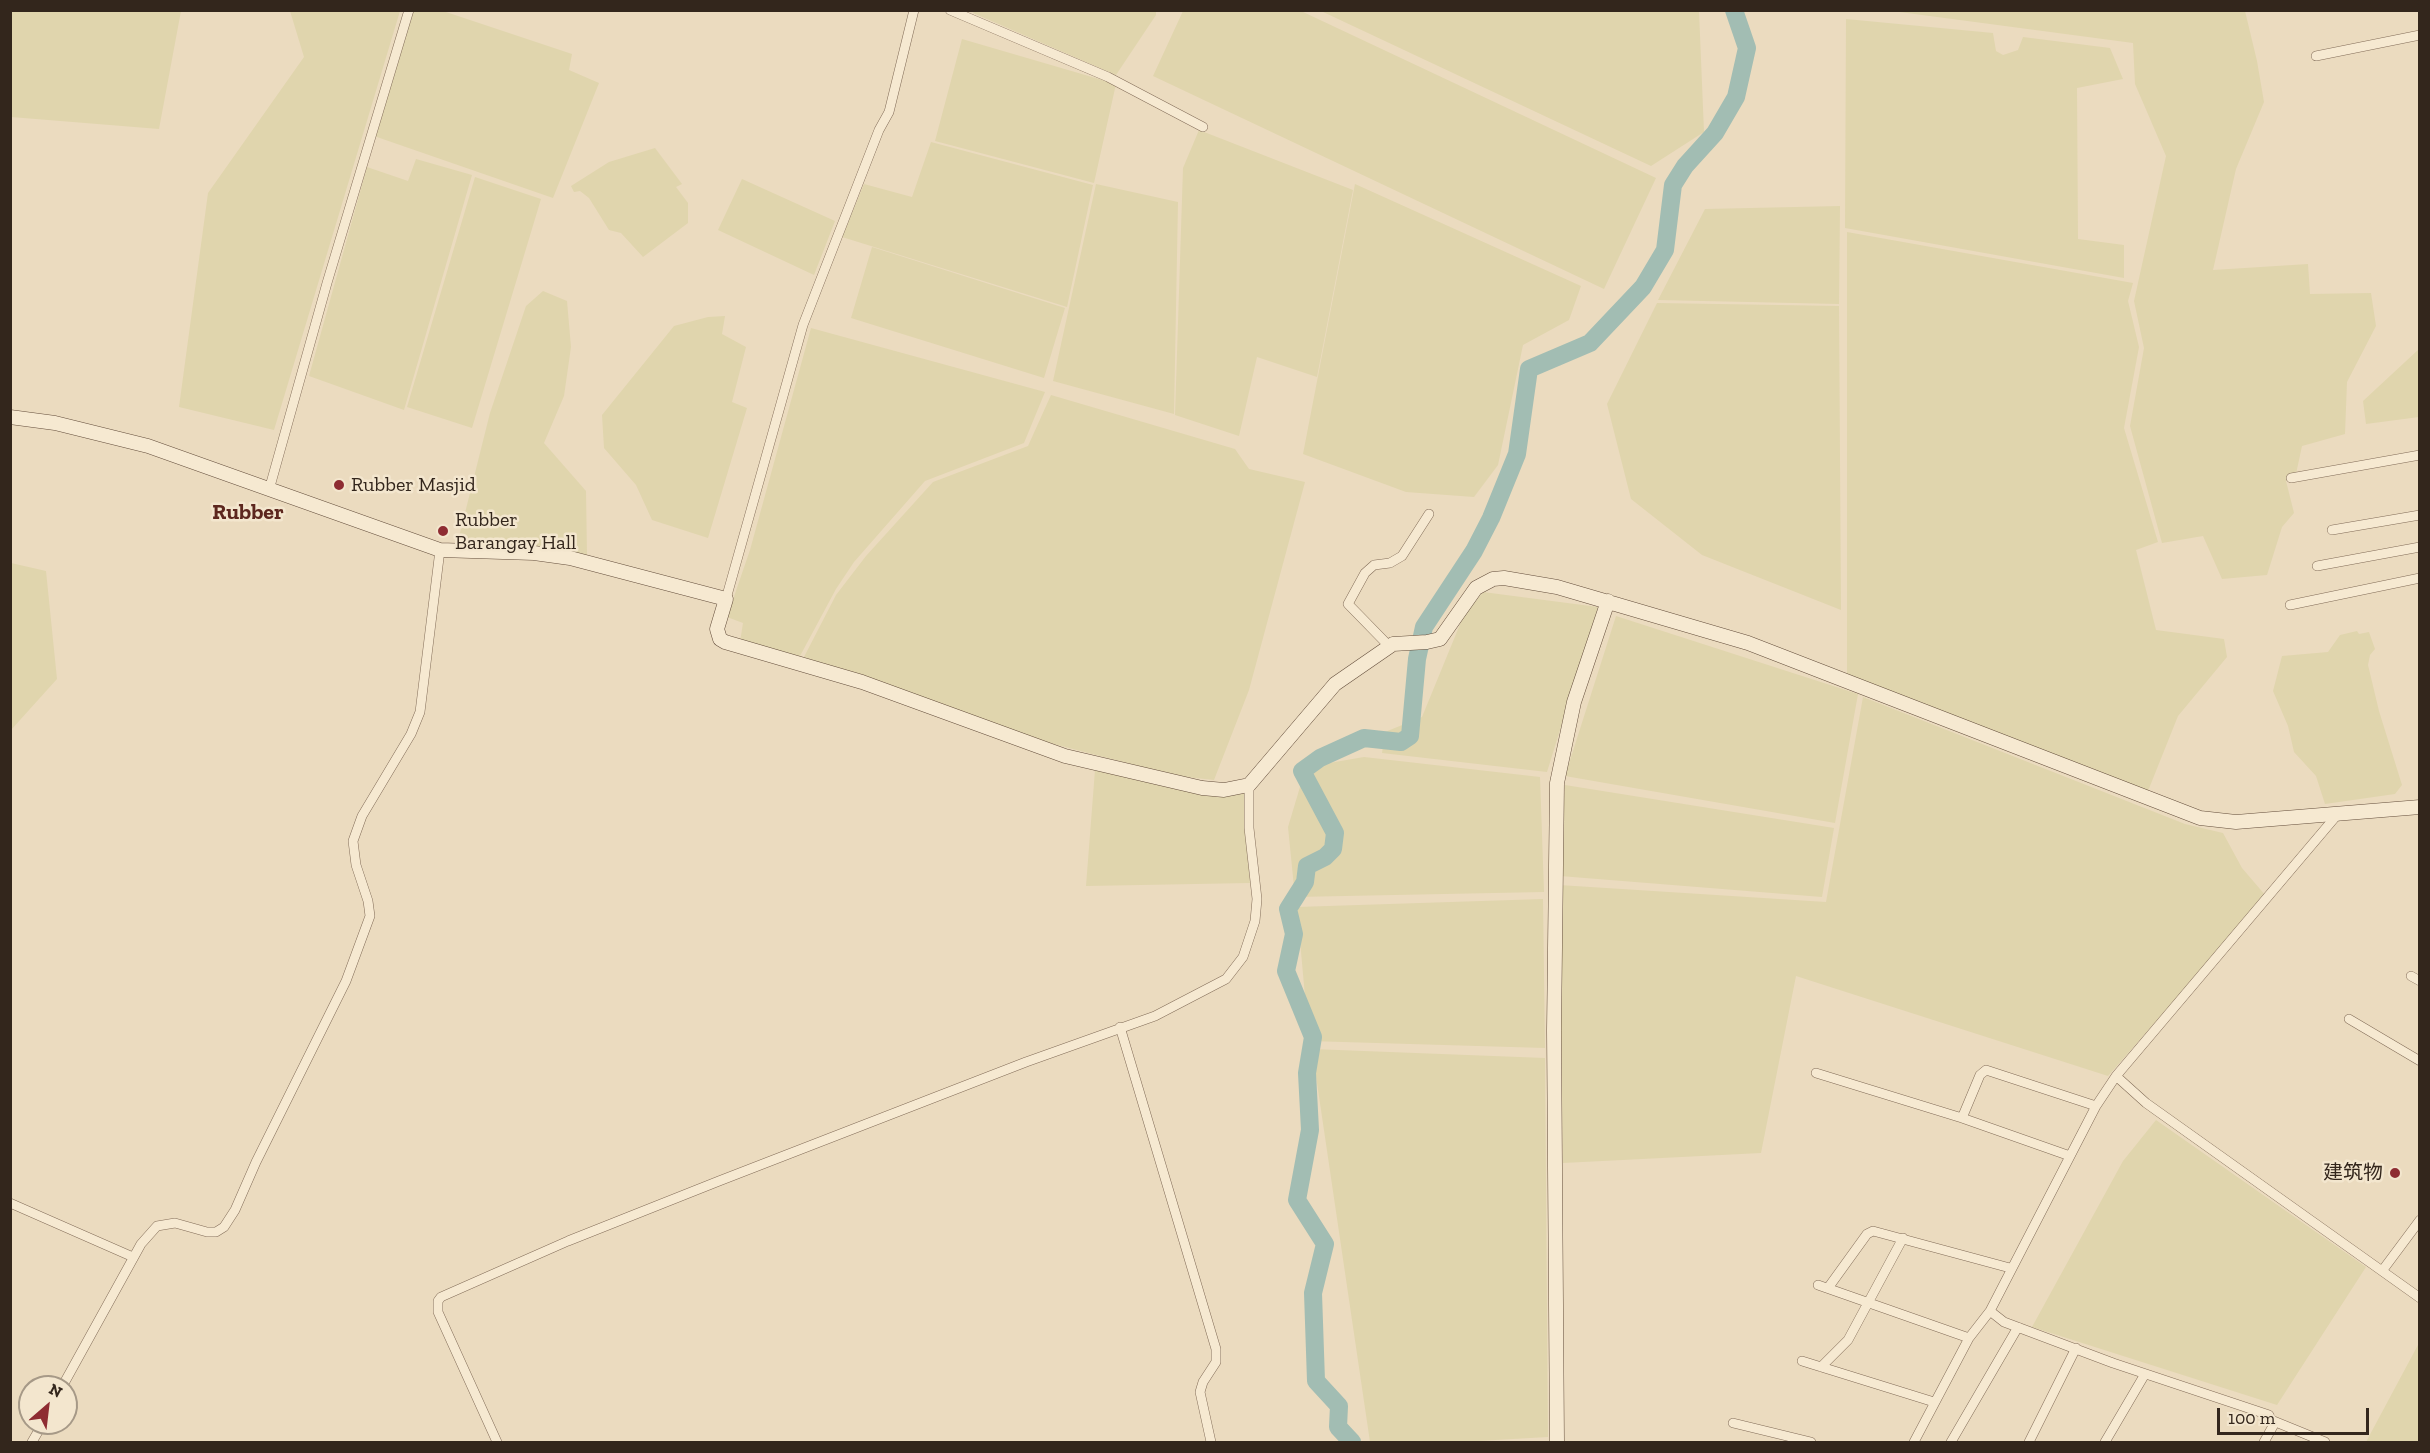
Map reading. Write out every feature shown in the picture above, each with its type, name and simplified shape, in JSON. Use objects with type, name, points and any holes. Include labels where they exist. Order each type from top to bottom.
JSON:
[{"type":"street","points":[[268,490],[409,10]]},
{"type":"street","points":[[914,10],[889,112],[879,130],[803,325],[717,629],[720,639],[725,642],[862,682],[1065,756],[1202,788],[1224,790],[1249,785],[1335,684],[1389,646],[1405,642],[1426,642],[1444,636],[1470,594],[1493,579],[1532,581],[1608,601],[1781,655],[2200,818],[2236,822],[2420,807]]},
{"type":"street","points":[[950,10],[1090,69],[1203,127]]},
{"type":"street","points":[[2316,56],[2420,35]]},
{"type":"street","points":[[10,417],[55,423],[148,446],[440,550],[495,551],[570,558],[726,599]]},
{"type":"street","points":[[2291,478],[2420,455]]},
{"type":"street","points":[[1389,646],[1348,604],[1365,573],[1374,565],[1390,563],[1402,556],[1429,514]]},
{"type":"street","points":[[2332,530],[2420,515]]},
{"type":"street","points":[[2317,566],[2420,547]]},
{"type":"street","points":[[69,1375],[141,1244],[157,1226],[175,1223],[207,1232],[216,1232],[224,1227],[235,1210],[260,1152],[346,981],[370,916],[368,901],[356,865],[353,841],[362,816],[411,734],[420,712],[440,550]]},
{"type":"street","points":[[2290,605],[2420,578]]},
{"type":"street","points":[[1557,1443],[1554,1030],[1557,783],[1574,702],[1608,601]]},
{"type":"street","points":[[497,1443],[438,1312],[438,1301],[441,1297],[557,1246],[719,1181],[1155,1016],[1227,980],[1243,957],[1255,921],[1257,899],[1249,828],[1249,785]]},
{"type":"street","points":[[1914,1443],[1969,1338],[1990,1311],[2010,1268],[2096,1106],[2116,1076],[2337,815]]},
{"type":"street","points":[[2411,976],[2420,981]]},
{"type":"street","points":[[2349,1019],[2420,1061]]},
{"type":"street","points":[[1120,1028],[1216,1349],[1216,1362],[1203,1382],[1200,1392],[1211,1443]]},
{"type":"street","points":[[1962,1118],[1980,1075],[1986,1070],[2096,1106]]},
{"type":"street","points":[[1816,1073],[1962,1118],[2070,1156]]},
{"type":"street","points":[[2116,1076],[2146,1103],[2420,1298]]},
{"type":"street","points":[[10,1203],[134,1257]]},
{"type":"street","points":[[2382,1271],[2420,1220]]},
{"type":"street","points":[[1969,1338],[1823,1287],[1867,1234],[1875,1231],[2010,1268]]},
{"type":"street","points":[[1821,1367],[1848,1340],[1903,1238]]},
{"type":"street","points":[[1990,1311],[1997,1318],[2018,1327],[2145,1374],[2265,1413],[2273,1426],[2264,1443]]},
{"type":"street","points":[[1951,1443],[2018,1327]]},
{"type":"street","points":[[2029,1443],[2076,1348]]},
{"type":"street","points":[[1803,1361],[1934,1402]]},
{"type":"street","points":[[2105,1443],[2145,1374]]},
{"type":"street","points":[[2271,1420],[2325,1443]]},
{"type":"street","points":[[1733,1423],[1811,1443]]},
{"type":"shaded area","points":[[975,10],[1156,10],[1156,15],[1116,75],[973,13]]},
{"type":"shaded area","points":[[10,11],[181,11],[159,129],[11,117]]},
{"type":"shaded area","points":[[290,11],[400,11],[274,430],[179,407],[208,193],[304,57]]},
{"type":"shaded area","points":[[413,11],[443,11],[572,54],[569,70],[599,83],[553,198],[374,136]]},
{"type":"shaded area","points":[[1183,11],[1301,11],[1656,178],[1604,289],[1153,76]]},
{"type":"shaded area","points":[[1321,11],[1699,11],[1704,132],[1651,166]]},
{"type":"shaded area","points":[[1892,11],[2245,11],[2264,102],[2236,169],[2213,270],[2308,264],[2310,294],[2371,293],[2376,326],[2347,382],[2345,434],[2302,446],[2296,474],[2286,481],[2294,513],[2282,527],[2267,575],[2222,579],[2203,536],[2162,543],[2130,426],[2144,348],[2134,301],[2166,156],[2135,84],[2133,43]]},
{"type":"shaded area","points":[[1846,19],[1993,33],[1996,51],[2003,55],[2018,50],[2023,37],[2110,48],[2123,79],[2077,88],[2078,239],[2124,245],[2124,278],[1845,228]]},
{"type":"shaded area","points":[[962,39],[1116,84],[1094,183],[935,141]]},
{"type":"shaded area","points":[[1199,130],[1353,190],[1317,377],[1257,357],[1239,436],[1175,415],[1183,168]]},
{"type":"shaded area","points":[[931,142],[1093,185],[1067,307],[842,237],[864,184],[912,197]]},
{"type":"shaded area","points":[[655,148],[682,184],[676,187],[688,203],[688,223],[643,257],[621,233],[609,230],[589,198],[580,191],[574,192],[571,186],[609,162]]},
{"type":"shaded area","points":[[416,159],[472,175],[404,410],[309,376],[367,167],[408,181]]},
{"type":"shaded area","points":[[475,177],[541,199],[472,428],[407,407]]},
{"type":"shaded area","points":[[742,179],[835,221],[814,275],[718,230]]},
{"type":"shaded area","points":[[1096,184],[1178,202],[1174,414],[1053,381]]},
{"type":"shaded area","points":[[1355,184],[1581,286],[1569,320],[1523,345],[1498,465],[1474,497],[1406,492],[1303,454]]},
{"type":"shaded area","points":[[1840,206],[1839,304],[1658,300],[1705,209]]},
{"type":"shaded area","points":[[1847,232],[2133,283],[2128,301],[2139,347],[2124,428],[2158,542],[2136,550],[2156,630],[2224,639],[2227,657],[2178,716],[2148,791],[1847,674]]},
{"type":"shaded area","points":[[872,247],[1065,308],[1044,378],[851,318]]},
{"type":"shaded area","points":[[543,291],[567,301],[571,347],[564,396],[544,443],[586,491],[587,555],[514,546],[457,545],[490,413],[526,306]]},
{"type":"shaded area","points":[[1657,303],[1839,306],[1841,610],[1702,555],[1631,499],[1607,404]]},
{"type":"shaded area","points":[[725,316],[722,334],[746,347],[732,402],[747,408],[708,538],[652,520],[636,485],[604,448],[602,415],[674,326],[708,317]]},
{"type":"shaded area","points":[[811,328],[1045,392],[1024,443],[925,481],[854,562],[836,589],[800,656],[740,642],[743,623],[727,617],[750,550]]},
{"type":"shaded area","points":[[2419,349],[2419,417],[2366,424],[2363,401]]},
{"type":"shaded area","points":[[1051,395],[1235,449],[1249,469],[1305,482],[1249,690],[1214,780],[1177,776],[1046,742],[804,657],[836,595],[866,556],[933,482],[1028,446]]},
{"type":"shaded area","points":[[11,563],[46,571],[57,679],[11,730]]},
{"type":"shaded area","points":[[1483,592],[1598,607],[1547,772],[1382,753],[1385,732],[1422,717],[1463,617]]},
{"type":"shaded area","points":[[1616,616],[1858,694],[1835,823],[1565,776]]},
{"type":"shaded area","points":[[2357,631],[2359,634],[2369,632],[2375,649],[2370,655],[2368,665],[2379,711],[2402,785],[2395,794],[2325,804],[2316,776],[2294,752],[2288,726],[2273,691],[2282,656],[2328,652],[2340,635]]},
{"type":"shaded area","points":[[1863,697],[2185,824],[2223,833],[2242,868],[2266,896],[2108,1076],[1796,976],[1761,1153],[1563,1163],[1559,885],[1826,902]]},
{"type":"shaded area","points":[[1364,757],[1540,777],[1544,892],[1295,897],[1288,827],[1306,767]]},
{"type":"shaded area","points":[[1095,770],[1184,791],[1244,791],[1250,883],[1086,886]]},
{"type":"shaded area","points":[[1565,785],[1834,828],[1822,897],[1560,876]]},
{"type":"shaded area","points":[[1543,899],[1545,1048],[1309,1041],[1297,907]]},
{"type":"shaded area","points":[[1312,1049],[1545,1058],[1548,1437],[1461,1442],[1370,1442]]},
{"type":"shaded area","points":[[2156,1120],[2366,1267],[2277,1405],[2032,1327],[2123,1161]]},
{"type":"shaded area","points":[[2419,1343],[2419,1442],[2366,1442]]},
{"type":"waterway","points":[[1352,1442],[1338,1427],[1339,1406],[1316,1381],[1313,1293],[1325,1244],[1297,1200],[1310,1130],[1307,1073],[1313,1037],[1286,971],[1294,934],[1288,909],[1305,882],[1307,866],[1325,857],[1333,849],[1335,833],[1302,771],[1320,758],[1364,738],[1401,742],[1410,736],[1417,659],[1424,627],[1474,551],[1491,518],[1517,454],[1529,369],[1590,343],[1643,287],[1665,250],[1673,185],[1685,166],[1715,133],[1736,97],[1747,48],[1734,10]]},
{"type":"place","name":"Rubber Masjid","points":[[339,485]]},
{"type":"place","name":"Rubber Barangay Hall","points":[[443,531]]},
{"type":"place","name":"建筑物","points":[[2395,1173]]},
{"type":"district","name":"Rubber","points":[[248,513]]}]
